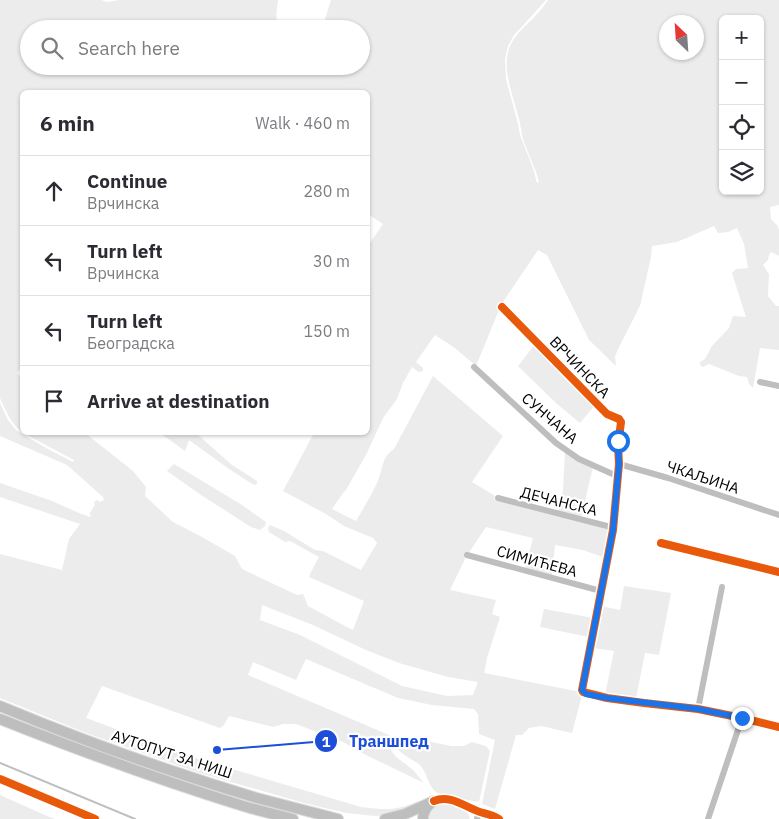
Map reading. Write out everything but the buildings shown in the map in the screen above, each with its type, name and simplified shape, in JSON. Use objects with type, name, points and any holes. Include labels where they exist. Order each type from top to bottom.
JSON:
[{"type":"highway","name":"АУТОПУТ ЗА НИШ","points":[[0,706],[69,735],[170,770],[259,798],[338,819]]},
{"type":"highway","name":"АУТОПУТ ЗА НИШ","points":[[0,718],[163,780],[239,805],[293,819]]},
{"type":"highway","points":[[386,819],[405,814],[434,801]]},
{"type":"highway","points":[[423,819],[428,806],[434,801]]},
{"type":"highway","points":[[239,805],[266,819]]},
{"type":"street","name":"ВРЧИНСКА","points":[[502,307],[607,414],[619,419],[621,422],[613,530],[582,690],[586,694],[607,698],[698,709]]},
{"type":"street","name":"СУНЧАНА","points":[[474,367],[556,443],[579,459],[617,476]]},
{"type":"street","points":[[760,382],[779,386]]},
{"type":"street","name":"ЧКАЉИНА","points":[[619,464],[668,478],[779,515]]},
{"type":"street","name":"ДЕЧАНСКА","points":[[498,498],[607,526],[613,530]]},
{"type":"street","points":[[661,543],[779,572]]},
{"type":"street","name":"СИМИЋЕВА","points":[[467,555],[601,591]]},
{"type":"street","points":[[722,587],[698,709],[779,727]]},
{"type":"street","points":[[708,819],[742,718]]},
{"type":"street","points":[[0,779],[95,819]]},
{"type":"street","points":[[434,801],[440,799],[451,800],[499,819]]},
{"type":"street","points":[[477,819],[479,811]]},
{"type":"shaded area","points":[[0,0],[101,0],[107,2],[120,0],[278,0],[276,20],[20,20],[20,75],[370,75],[370,20],[325,20],[331,0],[546,0],[514,35],[508,46],[505,59],[506,79],[520,135],[537,183],[539,182],[522,135],[508,80],[507,61],[514,38],[548,0],[779,0],[779,205],[770,207],[771,219],[779,230],[779,256],[771,252],[768,260],[763,265],[769,274],[768,296],[776,306],[779,306],[779,350],[760,348],[753,388],[749,384],[747,377],[739,376],[709,364],[703,367],[700,365],[700,362],[705,359],[712,346],[729,328],[733,316],[746,317],[732,273],[736,269],[748,268],[744,244],[737,228],[728,232],[718,233],[714,226],[677,242],[652,246],[640,306],[618,349],[615,357],[616,366],[589,340],[547,255],[538,250],[501,305],[476,366],[455,348],[435,335],[416,362],[423,368],[423,371],[419,372],[412,367],[397,399],[383,418],[366,455],[346,490],[332,509],[356,521],[377,483],[384,460],[394,449],[433,376],[503,436],[472,482],[495,496],[494,499],[588,523],[611,531],[605,558],[583,550],[555,545],[552,575],[525,568],[533,538],[486,527],[466,557],[450,590],[496,600],[492,614],[500,617],[484,673],[581,692],[582,695],[572,733],[541,726],[529,728],[522,735],[516,735],[495,809],[482,804],[495,740],[479,734],[478,714],[474,709],[432,705],[398,698],[306,659],[296,680],[253,662],[248,675],[389,735],[390,748],[393,753],[413,770],[424,783],[343,742],[296,724],[283,724],[273,727],[229,716],[220,728],[102,686],[86,718],[195,758],[361,807],[391,809],[419,801],[420,803],[388,815],[376,816],[346,813],[304,803],[200,773],[86,733],[0,698],[0,554],[62,570],[69,539],[80,524],[0,497],[0,483],[52,501],[90,517],[91,515],[89,514],[95,505],[94,502],[104,500],[67,465],[0,436],[0,403],[8,420],[20,432],[20,435],[24,435],[73,462],[74,460],[27,435],[88,435],[133,471],[146,487],[145,496],[173,522],[235,556],[242,569],[297,595],[303,594],[308,606],[353,630],[364,601],[309,577],[319,557],[290,541],[285,542],[269,532],[268,528],[270,525],[284,531],[315,550],[323,551],[361,570],[377,543],[373,538],[344,526],[283,491],[313,435],[370,435],[370,243],[383,224],[370,215],[370,90],[20,90],[20,369],[17,373],[20,376],[20,430],[12,421],[0,398]],"holes":[[[262,605],[399,663],[448,677],[478,682],[473,695],[447,696],[402,686],[300,635],[260,620]]]},
{"type":"shaded area","points":[[536,343],[596,404],[580,423],[556,403],[518,366]]},
{"type":"shaded area","points":[[163,435],[198,435],[232,465],[257,481],[257,484],[254,485],[229,469],[189,440],[185,451]]},
{"type":"shaded area","points":[[565,451],[593,467],[581,518],[558,512],[563,490]]},
{"type":"shaded area","points":[[174,464],[242,505],[266,522],[265,526],[260,530],[251,527],[201,495],[167,471]]},
{"type":"shaded area","points":[[624,586],[671,593],[659,655],[645,653],[636,698],[605,695],[614,651],[593,648],[601,606],[620,610]]},
{"type":"shaded area","points":[[544,609],[594,618],[589,637],[540,627]]},
{"type":"shaded area","points":[[402,736],[451,746],[464,746],[472,742],[486,746],[490,751],[479,802],[450,797],[436,792],[420,765],[397,748],[396,740]]},
{"type":"shaded area","points":[[0,795],[47,816],[55,819],[0,819]]},
{"type":"shaded area","points":[[441,802],[463,808],[470,819],[428,819],[432,809]]},
{"type":"waterway","points":[[0,763],[135,819]]},
{"type":"cycle path","points":[[502,307],[607,414],[619,419],[621,422],[613,530],[583,692],[607,698],[698,709],[779,727]]},
{"type":"cycle path","points":[[661,543],[779,572]]},
{"type":"cycle path","points":[[0,779],[95,819]]},
{"type":"cycle path","points":[[434,801],[440,799],[452,800],[499,819]]},
{"type":"place","name":"Траншпед","points":[[217,750]]},
{"type":"route","points":[[618,441],[619,464],[613,530],[582,690],[586,694],[607,698],[698,709],[742,718]]}]
